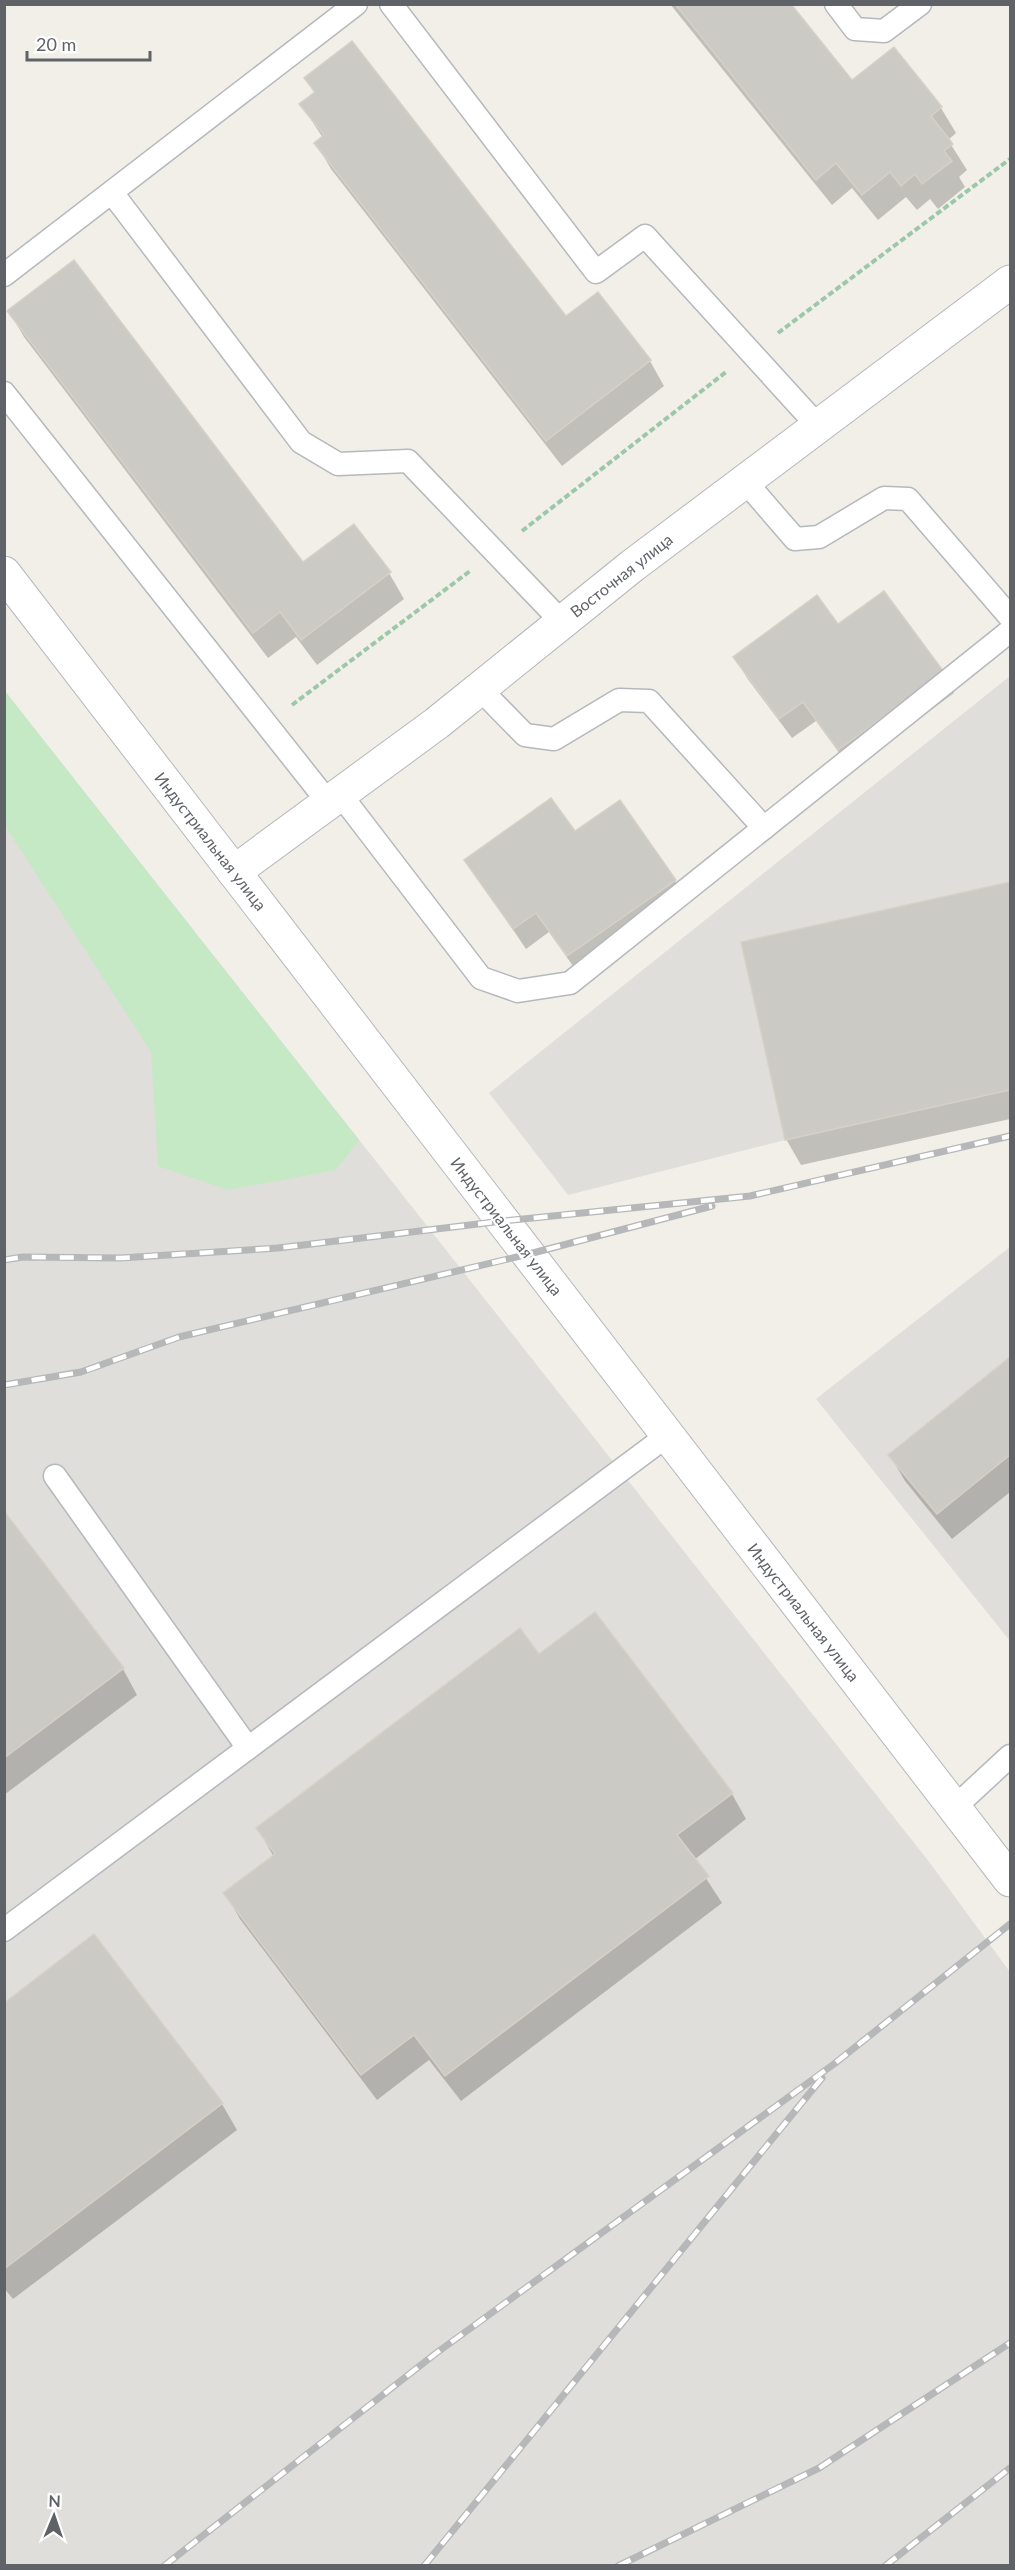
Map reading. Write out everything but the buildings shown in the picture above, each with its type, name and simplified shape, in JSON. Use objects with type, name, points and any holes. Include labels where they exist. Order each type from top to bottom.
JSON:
[{"type":"street","name":"Восточная улица","points":[[234,872],[479,688],[744,480],[1011,282]]},
{"type":"street","name":"Индустриальная улица","points":[[4,573],[1011,1880]]},
{"type":"lane","points":[[4,275],[113,194],[356,4]]},
{"type":"lane","points":[[391,4],[596,272],[645,236],[817,425]]},
{"type":"lane","points":[[836,4],[855,29],[884,31],[920,4]]},
{"type":"lane","points":[[113,194],[301,442],[338,464],[408,461],[562,622]]},
{"type":"lane","points":[[4,393],[265,726],[334,798],[481,978],[518,991],[570,983],[1011,632]]},
{"type":"lane","points":[[744,480],[795,539],[819,537],[884,498],[908,499],[1011,617]]},
{"type":"lane","points":[[479,688],[525,735],[554,739],[619,699],[649,700],[764,828]]},
{"type":"lane","points":[[4,1930],[668,1435]]},
{"type":"lane","points":[[55,1476],[248,1749]]},
{"type":"lane","points":[[955,1808],[1011,1756]]},
{"type":"path","points":[[265,726],[495,552],[751,352],[1011,159]]},
{"type":"shaded area","points":[[1010,676],[1010,1090],[785,1140],[568,1195],[489,1093]]},
{"type":"shaded area","points":[[4,690],[930,1863],[1010,1972],[1010,2565],[5,2565]]},
{"type":"shaded area","points":[[1010,1247],[1010,1641],[816,1399]]},
{"type":"green space","points":[[4,690],[359,1140],[336,1170],[228,1190],[158,1166],[151,1052],[5,826]]},
{"type":"railway","points":[[4,1260],[23,1257],[120,1258],[278,1248],[503,1221],[750,1196],[1010,1136]]},
{"type":"railway","points":[[4,1385],[81,1372],[179,1337],[529,1254],[712,1206]]},
{"type":"railway","points":[[164,2566],[435,2354],[834,2064],[1010,1924]]},
{"type":"railway","points":[[424,2566],[822,2078]]},
{"type":"railway","points":[[618,2566],[819,2468],[1010,2343]]},
{"type":"railway","points":[[885,2566],[1010,2468]]}]
